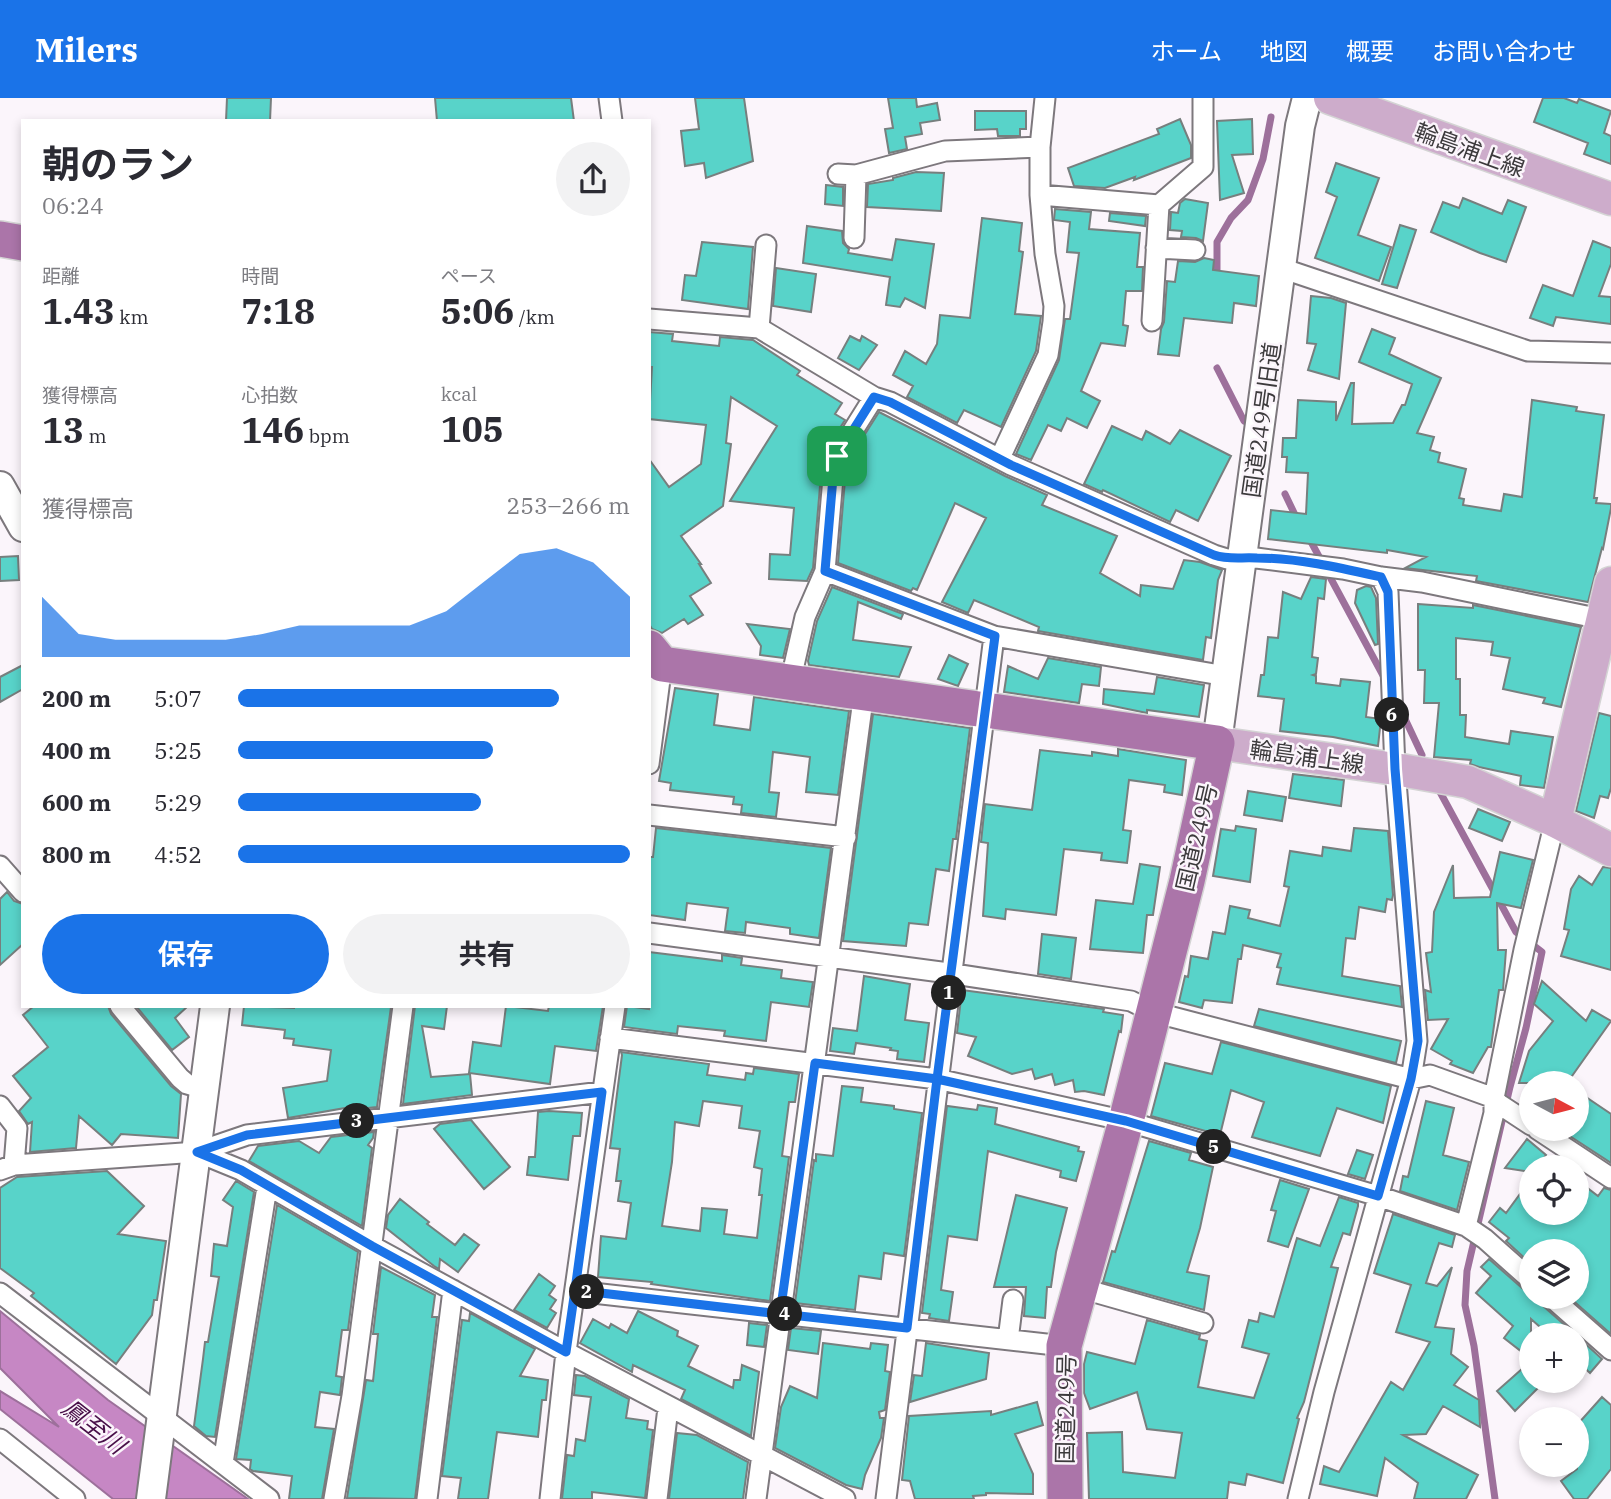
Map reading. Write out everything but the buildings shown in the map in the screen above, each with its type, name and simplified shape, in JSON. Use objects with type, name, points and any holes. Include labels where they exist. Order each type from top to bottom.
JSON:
[{"type":"highway","points":[[0,239],[21,243]]},
{"type":"highway","points":[[655,656],[790,682],[1217,743]]},
{"type":"highway","name":"国道249号","points":[[1065,1499],[1064,1346],[1126,1121],[1186,881],[1217,743]]},
{"type":"main road","name":"輪島浦上線","points":[[1330,98],[1611,199]]},
{"type":"main road","points":[[1555,821],[1607,606]]},
{"type":"main road","name":"輪島浦上線","points":[[1217,743],[1468,782],[1555,821],[1611,850]]},
{"type":"street","points":[[609,98],[612,119]]},
{"type":"street","points":[[1000,457],[1048,355],[1054,306],[1045,254],[1040,195],[1040,147],[1045,98]]},
{"type":"street","points":[[1152,321],[1159,205],[1203,167],[1203,98]]},
{"type":"street","name":"国道249号旧道","points":[[1217,743],[1300,126],[1307,98]]},
{"type":"street","points":[[854,238],[847,175],[945,151],[1040,147]]},
{"type":"street","points":[[1040,195],[1159,205]]},
{"type":"street","points":[[759,328],[766,245]]},
{"type":"street","points":[[1156,248],[1195,250]]},
{"type":"street","points":[[1281,268],[1528,351],[1611,353]]},
{"type":"street","points":[[651,319],[759,328],[874,397],[890,402],[1127,518],[1227,559],[1256,558],[1310,564],[1381,577],[1607,606]]},
{"type":"street","points":[[790,682],[805,617],[825,571],[834,466],[837,456],[874,397]]},
{"type":"street","points":[[0,486],[21,523]]},
{"type":"street","points":[[825,571],[995,636],[1226,676]]},
{"type":"street","points":[[1301,1498],[1324,1392],[1411,1079],[1418,1041],[1395,769],[1388,592],[1381,577]]},
{"type":"street","points":[[886,1499],[995,636]]},
{"type":"street","points":[[651,728],[655,656]]},
{"type":"street","points":[[756,1499],[864,692]]},
{"type":"street","points":[[651,816],[846,837]]},
{"type":"street","points":[[1473,1230],[1494,1113],[1502,1105],[1527,941],[1555,821]]},
{"type":"street","points":[[0,866],[21,890]]},
{"type":"street","points":[[651,933],[1131,1002],[1153,1012],[1411,1079],[1430,1075],[1502,1105],[1519,1117]]},
{"type":"street","points":[[122,1008],[180,1078],[187,1084],[204,1089]]},
{"type":"street","points":[[151,1499],[215,1008]]},
{"type":"street","points":[[334,1499],[352,1396],[403,1008]]},
{"type":"street","points":[[550,1499],[566,1352],[615,1008]]},
{"type":"street","points":[[610,1038],[937,1079],[1126,1121],[1378,1196],[1473,1230],[1519,1270]]},
{"type":"street","points":[[0,1106],[17,1128],[7,1168],[197,1152],[247,1135],[602,1092]]},
{"type":"street","points":[[1555,1141],[1611,1178]]},
{"type":"street","points":[[197,1152],[241,1170],[372,1246],[668,1408],[845,1499]]},
{"type":"street","points":[[223,1463],[267,1187]]},
{"type":"street","points":[[1080,1288],[1203,1323]]},
{"type":"street","points":[[427,1499],[453,1290]]},
{"type":"street","points":[[575,1290],[1064,1346]]},
{"type":"street","points":[[0,1293],[268,1499]]},
{"type":"street","points":[[1009,1340],[1013,1300]]},
{"type":"street","points":[[1565,1309],[1611,1350]]},
{"type":"street","points":[[657,1499],[668,1408]]},
{"type":"street","points":[[0,1439],[75,1499]]},
{"type":"water","name":"鳳至川","points":[[0,1311],[108,1400],[248,1499],[113,1499],[0,1409],[0,1391],[59,1427],[0,1368]]},
{"type":"waterway","points":[[1217,273],[1217,242],[1231,218],[1248,200],[1263,159],[1271,117]]},
{"type":"waterway","points":[[1217,368],[1244,421]]},
{"type":"waterway","points":[[1285,494],[1297,519]]},
{"type":"waterway","points":[[1309,538],[1386,681]]},
{"type":"waterway","points":[[1398,704],[1422,755]]},
{"type":"waterway","points":[[1440,792],[1516,932],[1542,952],[1467,1271],[1465,1305],[1474,1346],[1495,1499]]},
{"type":"route","points":[[837,456],[825,571],[995,636],[937,1079],[815,1063],[780,1314],[575,1290],[566,1352],[372,1246],[241,1170],[197,1152],[247,1135],[602,1092],[575,1290],[678,1302],[780,1314],[907,1328],[937,1079],[1126,1121],[1378,1196],[1411,1079],[1418,1041],[1395,769],[1388,592],[1381,577],[1310,564],[1256,558],[1227,559],[1214,555],[1011,465],[890,402],[874,397],[837,456]]}]
